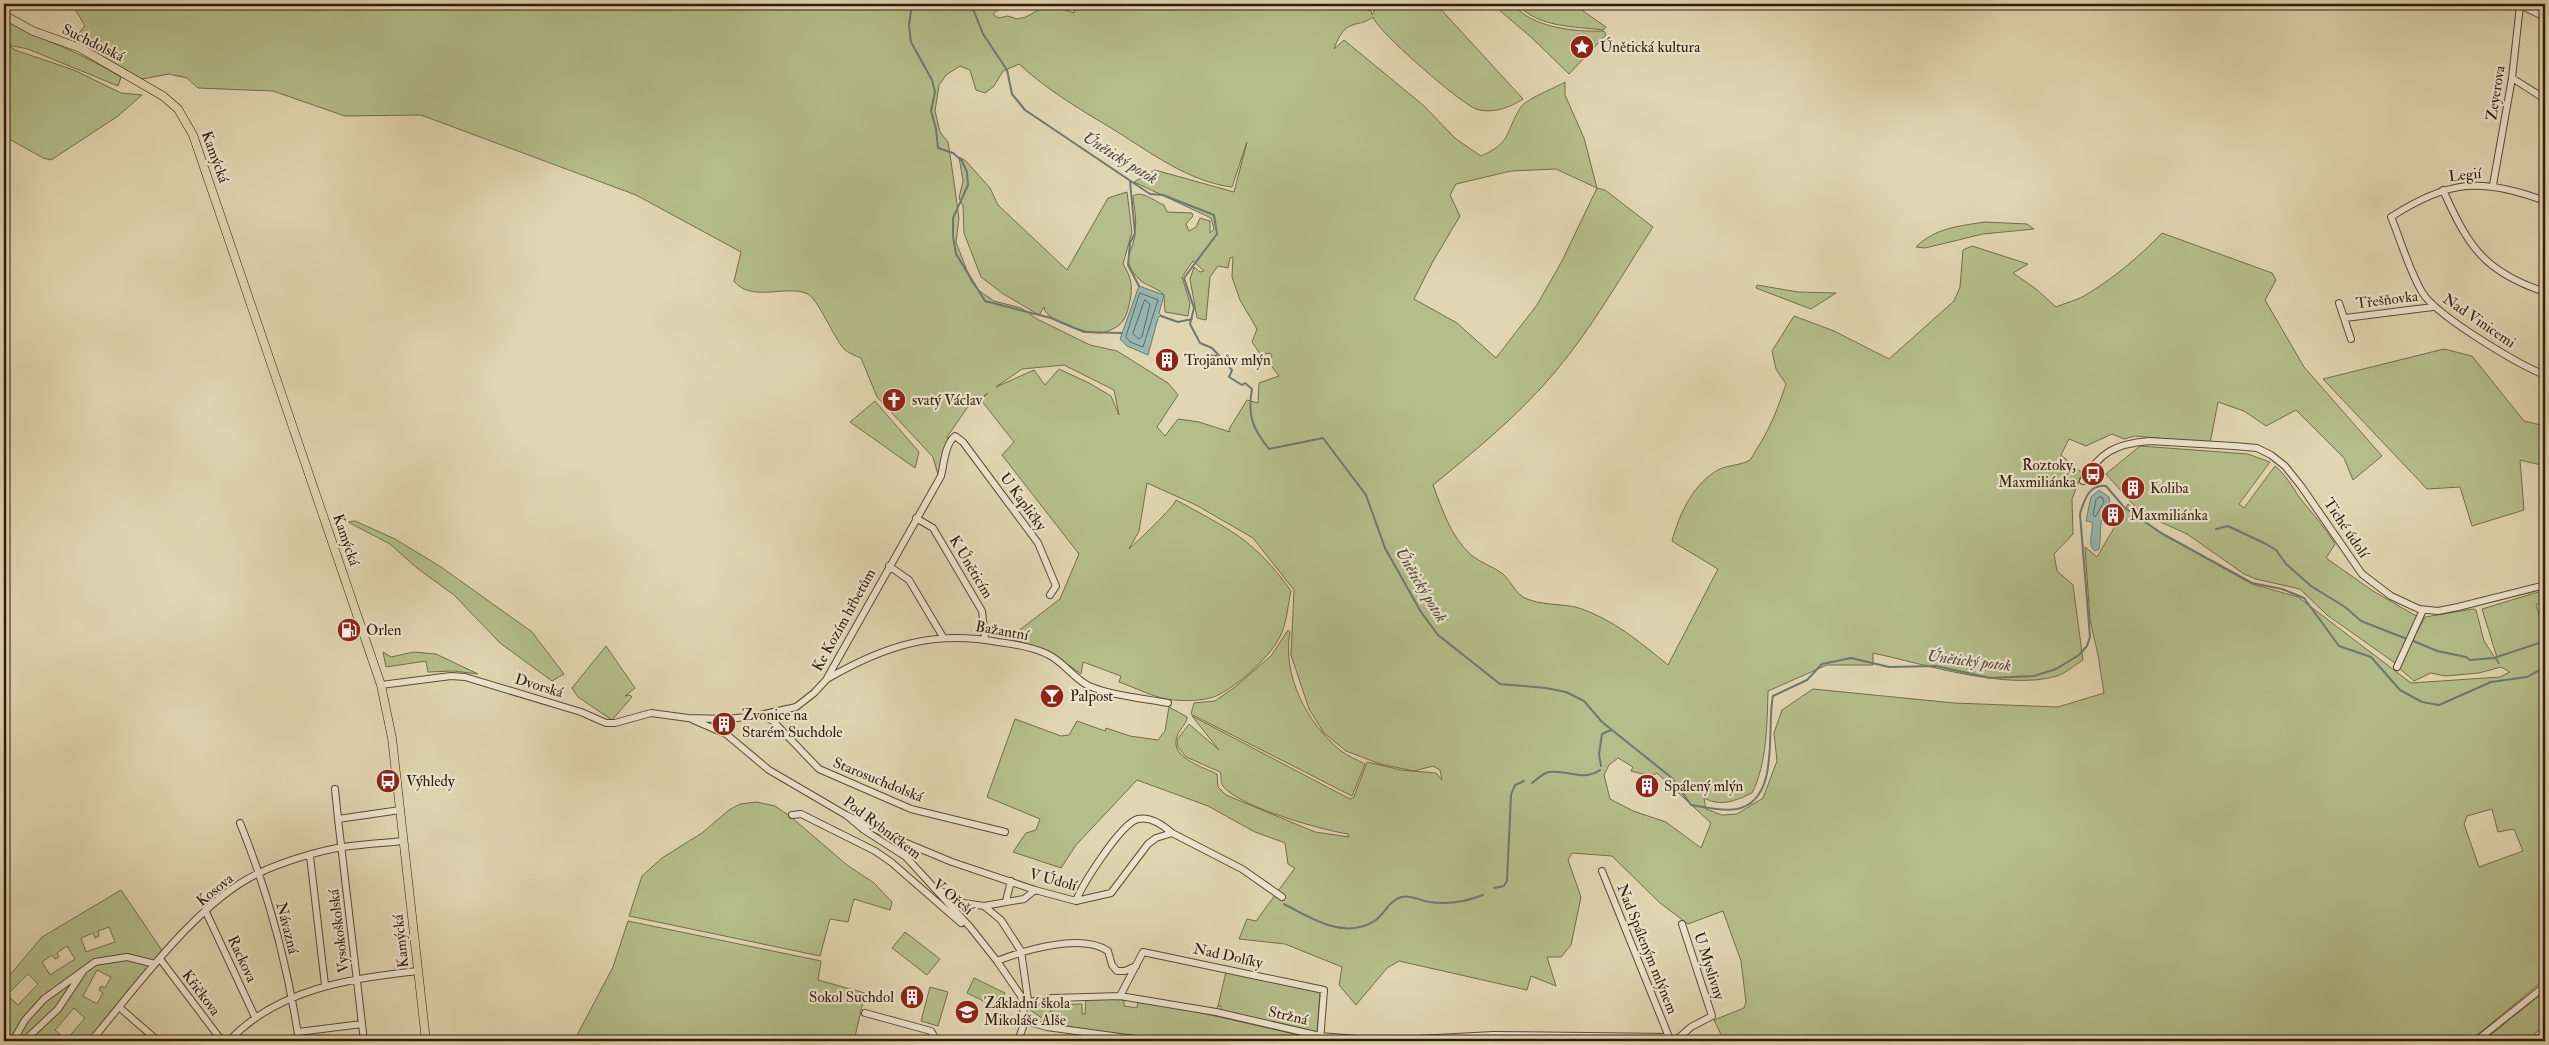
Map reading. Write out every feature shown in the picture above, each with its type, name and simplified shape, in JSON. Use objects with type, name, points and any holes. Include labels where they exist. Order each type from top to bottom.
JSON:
[{"type":"main road","name":"Suchdolská","points":[[4,15],[34,31],[80,48],[142,84]]},
{"type":"main road","name":"Kamýcká","points":[[142,84],[171,101],[184,118],[193,135],[381,685],[389,719],[426,1041]]},
{"type":"street","points":[[2520,5],[2545,16]]},
{"type":"street","name":"Zeyerova","points":[[2493,185],[2512,78],[2520,5]]},
{"type":"street","points":[[2512,78],[2545,99]]},
{"type":"street","name":"Legií","points":[[2391,217],[2419,199],[2444,190],[2470,185],[2493,185],[2545,201]]},
{"type":"street","points":[[2444,190],[2467,237],[2484,259],[2501,272],[2545,292]]},
{"type":"street","name":"Nad Vinicemi","points":[[2391,217],[2422,292],[2433,306],[2496,349],[2530,369],[2545,375]]},
{"type":"street","name":"Třešňovka","points":[[2339,303],[2351,339]]},
{"type":"street","name":"Třešňovka","points":[[2345,318],[2433,306]]},
{"type":"street","name":"U Kapličky","points":[[951,439],[955,436],[959,438],[1038,543],[1056,586],[1050,595]]},
{"type":"street","name":"Ke Kozím hřbetům","points":[[688,718],[726,719],[762,714],[796,707],[814,693],[826,680],[941,476],[951,439]]},
{"type":"street","name":"Tiché údolí","points":[[2083,481],[2102,456],[2120,446],[2133,442],[2257,448],[2271,455],[2285,466],[2362,574],[2391,596],[2423,610],[2458,607],[2545,585]]},
{"type":"street","name":"K Úněticím","points":[[916,518],[933,528],[982,611],[985,639]]},
{"type":"street","points":[[889,566],[908,580],[943,637]]},
{"type":"street","points":[[2397,667],[2423,610]]},
{"type":"street","name":"Bažantní","points":[[826,680],[882,652],[907,643],[943,637],[985,639],[1023,646],[1046,653],[1088,686],[1116,694],[1168,703]]},
{"type":"street","name":"Dvorská","points":[[381,685],[451,676],[465,677],[573,709],[606,723],[614,723],[651,713],[688,718]]},
{"type":"street","name":"Starosuchdolská","points":[[762,714],[773,721],[819,769],[911,809],[1005,832]]},
{"type":"street","name":"Pod Rybníčkem","points":[[688,718],[726,734],[769,770],[846,815],[906,857],[970,927],[1026,1002]]},
{"type":"street","name":"Vysokoškolská","points":[[335,790],[364,1041]]},
{"type":"street","points":[[338,819],[400,810]]},
{"type":"street","name":"V Ořeší","points":[[792,815],[801,814],[875,851],[903,872],[962,924],[970,927]]},
{"type":"street","name":"V Údolí","points":[[846,815],[952,862],[1035,890],[1076,901],[1111,893],[1148,844],[1156,838],[1172,833]]},
{"type":"street","points":[[1076,901],[1090,872],[1128,825],[1137,819],[1148,819],[1242,869],[1282,897]]},
{"type":"street","name":"Návazná","points":[[240,823],[260,872],[292,999],[299,1041]]},
{"type":"street","name":"Kosova","points":[[91,1041],[155,964],[206,912],[228,893],[260,872],[342,847],[404,841]]},
{"type":"street","points":[[310,856],[325,985]]},
{"type":"street","name":"Nad Spáleným mlýnem","points":[[1602,871],[1673,1040]]},
{"type":"street","points":[[1006,901],[1011,881]]},
{"type":"street","points":[[932,885],[963,903],[984,906],[1024,898],[1035,890]]},
{"type":"street","points":[[984,906],[1001,920],[1021,952],[1026,1002],[1025,1021],[1018,1041]]},
{"type":"street","name":"Rackova","points":[[206,912],[256,1017]]},
{"type":"street","name":"U Myslivny","points":[[1673,1040],[1691,1027],[1712,1016],[1682,924]]},
{"type":"street","points":[[997,961],[1021,952],[1053,946],[1099,945],[1108,951],[1112,965],[1117,971],[1125,971],[1136,966]]},
{"type":"street","name":"Nad Dolíky","points":[[1120,996],[1136,966],[1139,956],[1143,952],[1148,952],[1324,990],[1320,1039]]},
{"type":"street","points":[[13,1041],[25,1020],[57,988],[95,962],[127,957],[155,964]]},
{"type":"street","name":"Křičkova","points":[[160,959],[222,1041]]},
{"type":"street","points":[[24,1041],[35,1032],[66,998],[84,970]]},
{"type":"street","points":[[229,1041],[256,1017],[325,985],[418,971]]},
{"type":"street","points":[[2476,1041],[2545,986]]},
{"type":"street","points":[[57,988],[66,990],[66,998]]},
{"type":"street","name":"Stržná","points":[[1026,1002],[1120,996],[1216,1012],[1320,1039],[1381,1041],[1493,1038],[1673,1040]]},
{"type":"street","points":[[120,1007],[158,1041]]},
{"type":"street","points":[[865,1013],[931,1031],[937,1041]]},
{"type":"street","points":[[25,1020],[23,1031],[29,1035],[35,1032]]},
{"type":"street","points":[[1025,1021],[1047,1028],[1149,1041]]},
{"type":"street","points":[[298,1032],[362,1024]]},
{"type":"green space","points":[[72,4],[1026,4],[1015,8],[1003,6],[993,14],[998,18],[1008,16],[1017,19],[1026,17],[1049,4],[1074,13],[1074,9],[1064,4],[1366,4],[1362,8],[1371,11],[1372,15],[1378,4],[1436,4],[1523,99],[1501,109],[1489,111],[1476,109],[1454,94],[1403,51],[1378,25],[1373,17],[1344,30],[1334,49],[1344,40],[1423,105],[1456,139],[1481,156],[1504,141],[1516,115],[1524,104],[1565,82],[1565,95],[1584,138],[1597,188],[1605,190],[1653,227],[1594,319],[1555,372],[1512,417],[1433,485],[1448,522],[1464,548],[1475,558],[1503,574],[1523,597],[1536,602],[1572,606],[1592,613],[1626,632],[1668,665],[1718,569],[1672,541],[1675,531],[1683,510],[1695,490],[1720,469],[1750,460],[1765,434],[1777,410],[1786,384],[1776,369],[1772,351],[1794,316],[1834,331],[1889,359],[1954,301],[1960,287],[1963,250],[1972,246],[2028,264],[2013,273],[2036,289],[2056,307],[2081,298],[2095,289],[2135,259],[2162,233],[2272,273],[2276,280],[2265,300],[2304,367],[2382,456],[2353,480],[2344,458],[2296,410],[2266,426],[2244,411],[2218,402],[2210,443],[2135,436],[2124,439],[2112,434],[2086,446],[2069,439],[2061,455],[2082,473],[2072,499],[2073,534],[2054,554],[2057,571],[2073,585],[2083,660],[2057,676],[2037,680],[1990,678],[1965,674],[1873,653],[1873,665],[1827,665],[1768,691],[1763,757],[1761,769],[1752,793],[1728,802],[1710,801],[1704,798],[1706,809],[1722,815],[1737,814],[1763,798],[1777,761],[1774,733],[1782,710],[1813,689],[1954,703],[2058,707],[2104,693],[2090,620],[2085,547],[2097,557],[2128,504],[2154,529],[2252,584],[2298,597],[2411,683],[2500,677],[2510,672],[2501,667],[2479,673],[2446,676],[2431,673],[2414,681],[2398,667],[2425,617],[2473,609],[2476,610],[2484,641],[2499,664],[2482,609],[2545,590],[2545,609],[2543,602],[2536,605],[2545,632],[2545,979],[2470,1041],[1724,1041],[1714,1020],[1744,1008],[1746,1002],[1741,961],[1723,911],[1688,924],[1660,903],[1612,856],[1572,853],[1568,860],[1581,897],[1571,945],[1561,957],[1547,957],[1556,986],[1531,976],[1527,990],[1399,961],[1387,968],[1356,1005],[1339,985],[1342,967],[1285,944],[1239,939],[1247,919],[1256,921],[1295,868],[1288,864],[1285,843],[1255,832],[1208,806],[1137,780],[1076,845],[1061,868],[1013,852],[1026,833],[1036,830],[1040,819],[987,797],[1015,719],[1061,736],[1069,735],[1077,721],[1105,731],[1106,728],[1130,736],[1158,740],[1165,731],[1169,707],[1187,717],[1178,734],[1176,742],[1177,749],[1187,760],[1217,774],[1218,787],[1226,795],[1315,832],[1349,837],[1348,834],[1320,828],[1282,816],[1246,802],[1232,794],[1223,786],[1220,772],[1186,757],[1178,747],[1177,740],[1189,724],[1219,750],[1192,716],[1350,799],[1354,797],[1367,762],[1401,770],[1436,773],[1442,780],[1440,770],[1433,766],[1414,771],[1380,764],[1346,751],[1324,733],[1309,709],[1291,655],[1294,590],[1253,538],[1196,505],[1147,483],[1139,531],[1129,549],[1162,517],[1176,500],[1240,537],[1253,547],[1278,574],[1291,591],[1284,627],[1278,641],[1254,669],[1225,691],[1206,699],[1161,698],[1119,682],[1121,676],[1083,662],[1081,674],[1049,651],[1009,638],[1060,599],[1079,554],[1002,455],[1014,442],[981,400],[988,393],[967,408],[947,437],[949,441],[938,475],[933,457],[877,397],[861,358],[844,349],[812,297],[799,291],[759,292],[741,287],[734,281],[741,252],[636,195],[421,115],[345,116],[273,91],[198,88],[187,78],[169,74],[142,79],[72,41],[85,26]],"holes":[[[1019,64],[1066,100],[1157,157],[1186,173],[1216,184],[1232,187],[1247,142],[1234,192],[1155,170],[1134,182],[1211,218],[1214,229],[1210,233],[1210,221],[1200,218],[1196,227],[1189,231],[1186,224],[1193,216],[1192,213],[1167,212],[1164,205],[1144,195],[1137,194],[1133,196],[1136,227],[1128,260],[1132,271],[1138,278],[1164,295],[1165,312],[1188,316],[1190,303],[1182,277],[1193,261],[1204,271],[1200,272],[1194,267],[1190,279],[1197,318],[1206,320],[1210,277],[1218,266],[1228,268],[1230,258],[1233,257],[1232,277],[1240,300],[1257,329],[1252,342],[1261,355],[1270,353],[1272,355],[1269,363],[1279,376],[1259,383],[1258,403],[1247,400],[1229,429],[1230,432],[1199,422],[1178,419],[1165,436],[1157,427],[1178,395],[1168,383],[1117,351],[1090,345],[1037,319],[1021,308],[994,301],[978,290],[971,281],[956,242],[959,218],[948,142],[940,132],[935,111],[939,85],[946,75],[960,66],[970,70],[976,90],[985,93],[994,86],[1003,71]],[[1556,169],[1597,188],[1562,261],[1537,305],[1496,358],[1457,323],[1414,299],[1432,263],[1460,216],[1450,195],[1456,184],[1511,171]],[[1064,365],[1114,390],[1119,415],[1111,396],[1059,369],[1045,385],[1034,370],[996,387],[1022,369]],[[1618,758],[1633,767],[1631,771],[1651,776],[1657,773],[1711,823],[1701,848],[1666,822],[1633,811],[1610,799],[1604,775],[1609,765]],[[2492,809],[2498,832],[2514,829],[2523,851],[2479,867],[2464,824],[2467,816]]]},
{"type":"green space","points":[[1492,4],[1513,4],[1531,18],[1555,27],[1580,31],[1604,31],[1606,35],[1569,74],[1531,37]]},
{"type":"green space","points":[[1517,4],[1573,4],[1606,27],[1603,30],[1546,22],[1526,12]]},
{"type":"green space","points":[[4,20],[93,61],[121,77],[118,86],[28,49],[8,45],[15,50],[74,70],[121,93],[142,95],[118,116],[51,160],[43,158],[4,136]]},
{"type":"green space","points":[[959,157],[966,161],[990,188],[998,205],[1067,270],[1108,198],[1127,192],[1132,232],[1123,264],[1130,277],[1131,291],[1127,311],[1121,323],[1113,329],[1101,333],[1068,326],[1051,317],[1044,307],[1039,315],[1002,293],[981,277],[964,233],[963,206],[959,198],[963,181]]},
{"type":"green space","points":[[1985,222],[2027,224],[2034,229],[1983,234],[1925,248],[1916,247],[1939,232]]},
{"type":"green space","points":[[1757,285],[1798,292],[1836,293],[1811,309],[1756,288]]},
{"type":"green space","points":[[2444,349],[2472,356],[2524,421],[2545,426],[2545,466],[2520,460],[2524,510],[2472,526],[2460,487],[2427,489],[2323,379]]},
{"type":"green space","points":[[875,401],[919,452],[915,468],[850,422]]},
{"type":"green space","points":[[2140,446],[2248,454],[2270,462],[2239,504],[2244,508],[2275,466],[2279,469],[2335,544],[2326,558],[2373,591],[2418,617],[2395,663],[2327,615],[2300,589],[2256,579],[2244,574],[2187,534],[2141,513],[2106,474]]},
{"type":"green space","points":[[355,521],[395,539],[441,567],[532,632],[564,674],[552,681],[500,643],[454,595],[417,568],[390,544],[348,522]]},
{"type":"green space","points":[[1288,630],[1290,632],[1288,649],[1294,682],[1308,713],[1329,740],[1341,751],[1365,764],[1352,796],[1191,714],[1194,703],[1215,701],[1235,687],[1271,656]]},
{"type":"green space","points":[[606,646],[635,688],[625,696],[630,695],[632,697],[612,720],[578,697],[572,688]]},
{"type":"green space","points":[[383,652],[391,657],[414,652],[436,654],[478,674],[453,671],[428,672],[426,661],[386,667]]},
{"type":"green space","points":[[756,802],[775,806],[791,817],[847,865],[874,883],[892,902],[890,910],[854,899],[848,922],[830,919],[820,956],[629,916],[642,876],[662,858],[702,833],[729,810],[740,804]]},
{"type":"green space","points":[[121,890],[163,952],[87,1041],[4,1041],[4,1027],[9,1017],[4,1014],[4,982],[42,937]],"holes":[[[109,927],[115,942],[86,952],[81,938],[93,933],[95,938],[99,936],[98,931]],[[67,946],[75,959],[50,975],[42,962],[52,955],[55,959],[59,957],[57,953]],[[97,970],[111,977],[105,988],[101,986],[99,990],[103,993],[97,1004],[83,996]],[[28,974],[38,984],[18,1005],[7,995]],[[74,1008],[85,1018],[66,1040],[55,1030]]]},
{"type":"green space","points":[[628,921],[821,961],[818,980],[865,993],[854,1041],[574,1041],[613,967]]},
{"type":"green space","points":[[905,932],[940,959],[927,975],[892,948]]},
{"type":"green space","points":[[1226,972],[1320,992],[1317,1033],[1221,1011],[1221,1006],[1218,1006],[1217,1010]]},
{"type":"green space","points":[[974,978],[1005,993],[998,1008],[967,993]]},
{"type":"green space","points":[[930,987],[948,992],[938,1026],[921,1021]]},
{"type":"green space","points":[[2545,991],[2545,1025],[2526,1041],[2483,1041]]},
{"type":"green space","points":[[1086,998],[1124,1000],[1124,1006],[1137,1008],[1138,1002],[1193,1011],[1316,1039],[1316,1041],[1154,1041],[1049,1023],[1030,1010],[1030,1004],[1033,1001],[1034,1005],[1049,1005],[1052,1016],[1052,1005],[1082,1004],[1082,1014],[1085,1014]]},
{"type":"water","points":[[1139,286],[1164,295],[1159,313],[1161,315],[1158,318],[1148,355],[1127,346],[1120,339]]},
{"type":"water","points":[[2099,490],[2109,497],[2110,505],[2103,514],[2099,549],[2095,551],[2091,545],[2092,522],[2086,521],[2091,497]]},
{"type":"waterway","points":[[59,4],[65,9],[84,7],[89,4]]},
{"type":"waterway","points":[[127,4],[134,8],[141,4]]},
{"type":"waterway","points":[[912,4],[909,25],[911,42],[932,80],[935,92],[931,111],[936,129],[938,148],[953,153],[962,161],[967,172],[968,185],[953,218],[956,254],[985,301],[1051,318],[1084,332],[1122,333]]},
{"type":"waterway","name":"Únětický potok","points":[[971,4],[983,34],[1007,70],[1012,94],[1025,110],[1150,194],[1163,195],[1214,215],[1217,234],[1184,278],[1194,308],[1190,324],[1200,343],[1212,348],[1232,370],[1229,377],[1242,385],[1245,383],[1252,389],[1251,415],[1255,428],[1269,449],[1323,438],[1366,495],[1385,548],[1421,612],[1438,635],[1500,684],[1546,688],[1566,692],[1584,701],[1602,722],[1672,778],[1691,805],[1731,810],[1751,803],[1760,792],[1766,778],[1769,762],[1773,696],[1807,680],[1822,664],[1851,658],[1889,667],[1936,666],[1990,678],[2034,676],[2056,669],[2079,655],[2087,646],[2090,637],[2080,514],[2088,494],[2091,490],[2100,486],[2106,486],[2124,507],[2161,533],[2252,583],[2282,589],[2304,598],[2339,646],[2371,657],[2400,690],[2422,702],[2439,705],[2491,682],[2527,677],[2545,667]]},
{"type":"waterway","points":[[1130,181],[1135,233],[1130,243],[1128,265],[1139,286]]},
{"type":"waterway","points":[[1161,316],[1178,322],[1192,319]]},
{"type":"waterway","points":[[1207,355],[1217,356]]},
{"type":"waterway","points":[[2216,529],[2228,526],[2264,543],[2276,550],[2286,564],[2311,586],[2345,607],[2361,621],[2407,639]]},
{"type":"waterway","points":[[2411,640],[2437,651],[2466,657],[2470,660],[2494,658],[2545,641]]},
{"type":"waterway","points":[[1601,766],[1599,754],[1602,734],[1611,730]]},
{"type":"waterway","points":[[1532,783],[1549,772],[1587,775],[1600,770]]},
{"type":"waterway","points":[[1494,888],[1504,886],[1507,881],[1511,795],[1515,785],[1524,781]]},
{"type":"waterway","points":[[1284,904],[1328,925],[1352,928],[1364,926],[1376,920],[1393,901],[1401,897],[1408,896],[1437,903],[1450,903],[1483,895]]},
{"type":"railway","points":[[2533,1041],[2545,1031]]},
{"type":"place","name":"Únětická kultura","points":[[1582,47]]},
{"type":"place","name":"Trojanův mlýn","points":[[1167,360]]},
{"type":"place","name":"svatý Václav","points":[[894,400]]},
{"type":"place","name":"Roztoky, Maxmiliánka","points":[[2093,474]]},
{"type":"place","name":"Koliba","points":[[2133,488]]},
{"type":"place","name":"Maxmiliánka","points":[[2113,515]]},
{"type":"place","name":"Orlen","points":[[349,630]]},
{"type":"place","name":"Palpost","points":[[1052,696]]},
{"type":"place","name":"Zvonice na Starém Suchdole","points":[[724,724]]},
{"type":"place","name":"Výhledy","points":[[388,781]]},
{"type":"place","name":"Spálený mlýn","points":[[1647,786]]},
{"type":"place","name":"Sokol Suchdol","points":[[912,997]]},
{"type":"place","name":"Základní škola Mikoláše Alše","points":[[967,1012]]}]
